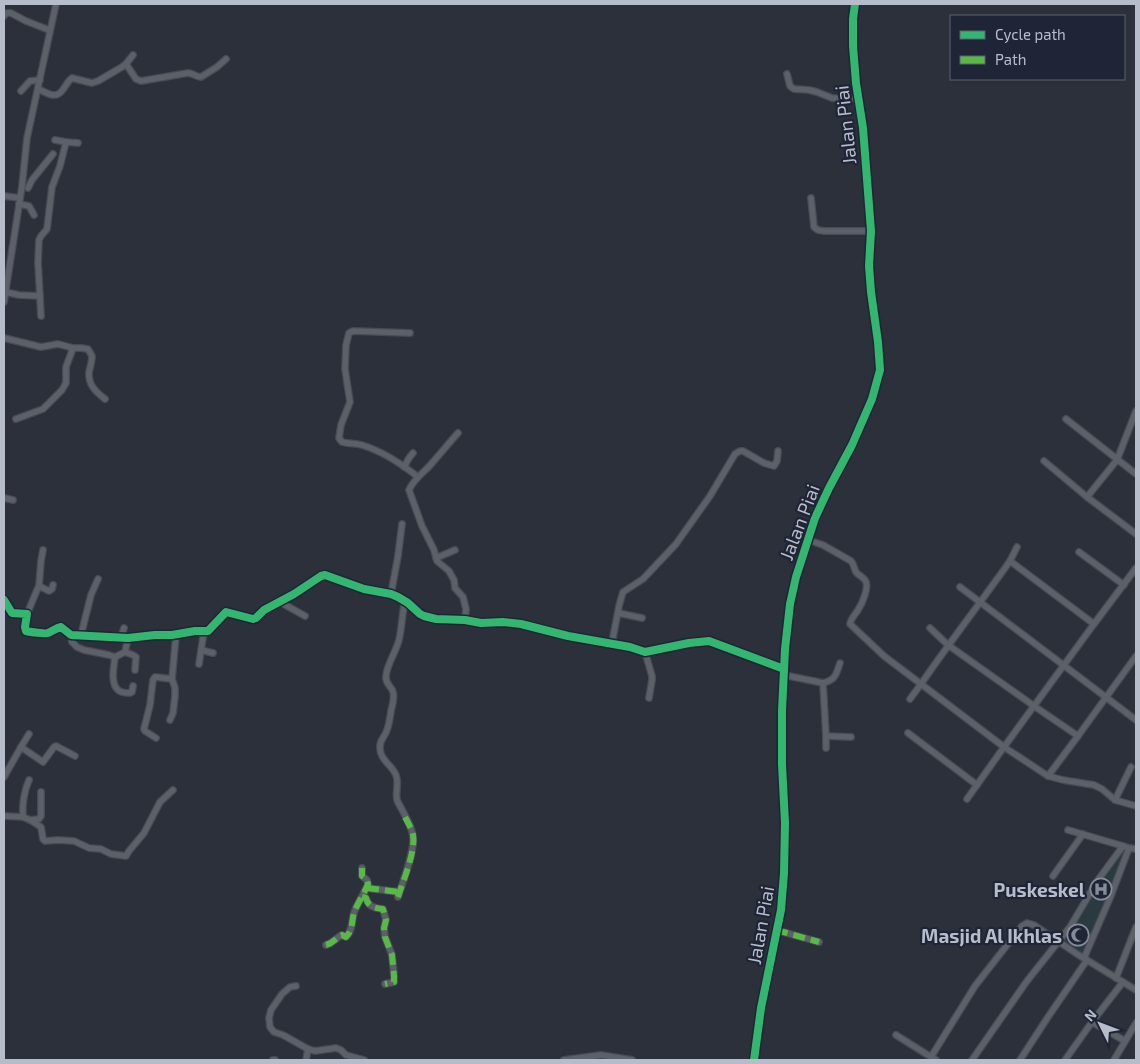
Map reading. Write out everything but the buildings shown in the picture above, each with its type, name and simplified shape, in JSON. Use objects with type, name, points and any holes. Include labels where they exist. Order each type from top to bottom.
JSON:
[{"type":"street","points":[[28,188],[27,138],[56,4]]},
{"type":"street","name":"Jalan Piai","points":[[754,1060],[761,1008],[781,910],[784,874],[785,823],[782,764],[782,698],[788,618],[792,593],[815,518],[852,445],[872,399],[880,370],[869,266],[871,231],[863,128],[853,46],[855,4]]},
{"type":"street","points":[[4,16],[6,13],[10,13],[50,30]]},
{"type":"street","points":[[38,89],[56,95],[61,92],[72,78],[92,83],[98,81],[126,64],[133,55]]},
{"type":"street","points":[[126,64],[136,78],[141,81],[188,73],[201,77],[226,59]]},
{"type":"street","points":[[787,74],[790,86],[794,89],[809,90],[832,98],[859,99]]},
{"type":"street","points":[[21,91],[30,81],[40,80]]},
{"type":"street","points":[[55,140],[78,143]]},
{"type":"street","points":[[41,316],[38,262],[39,240],[47,229],[52,187],[66,142]]},
{"type":"street","points":[[4,302],[20,200],[32,180],[53,154]]},
{"type":"street","points":[[4,196],[20,200],[29,206],[34,215]]},
{"type":"street","points":[[812,198],[814,227],[816,229],[871,231]]},
{"type":"street","points":[[5,292],[40,296]]},
{"type":"street","points":[[410,333],[353,331],[349,333],[346,345],[345,369],[350,402],[339,438],[342,442],[355,443],[366,447],[404,467],[418,477]]},
{"type":"street","points":[[4,338],[41,347],[58,344],[73,348],[84,348],[90,351],[92,359],[89,374],[90,383],[95,391],[105,399]]},
{"type":"street","points":[[16,419],[43,409],[62,390],[66,383],[66,367],[73,348]]},
{"type":"street","points":[[1087,497],[1117,460],[1136,411]]},
{"type":"street","points":[[1066,419],[1136,474]]},
{"type":"street","points":[[458,433],[433,463],[418,477],[410,487],[409,493],[437,561],[449,571],[454,580],[455,588],[463,597],[466,609],[465,620]]},
{"type":"street","points":[[612,643],[624,592],[643,579],[682,537],[710,496],[735,454],[743,451],[764,463],[774,466],[777,461],[778,451]]},
{"type":"street","points":[[404,467],[413,453]]},
{"type":"street","points":[[1044,461],[1136,534]]},
{"type":"street","points":[[4,498],[13,500]]},
{"type":"street","points":[[391,594],[402,524]]},
{"type":"street","points":[[808,540],[823,545],[852,562],[856,571],[866,580],[867,585],[864,598],[850,624],[884,656],[1004,747],[1048,776],[1094,785],[1115,800],[1136,806]]},
{"type":"street","points":[[910,699],[1010,561],[1017,546]]},
{"type":"street","points":[[43,550],[40,560],[39,586],[27,614],[25,627],[26,631],[45,634],[61,627],[71,635],[121,638],[208,631],[226,612],[253,619],[256,618],[264,610],[321,576],[325,576],[391,594],[424,616],[436,619],[522,624],[645,652],[689,643],[709,642],[784,672],[823,683],[830,682],[833,679],[840,663]]},
{"type":"street","points":[[436,558],[455,550]]},
{"type":"street","points":[[1080,552],[1124,585]]},
{"type":"street","points":[[1010,561],[1094,624]]},
{"type":"street","points":[[968,799],[1136,568]]},
{"type":"street","points":[[81,635],[91,596],[98,579]]},
{"type":"street","points":[[39,586],[48,591],[52,589],[53,584]]},
{"type":"street","points":[[960,587],[1136,720]]},
{"type":"street","points":[[4,600],[12,613],[27,614]]},
{"type":"street","points":[[280,602],[305,616]]},
{"type":"street","points":[[367,888],[398,895],[413,843],[413,836],[396,796],[397,776],[382,758],[380,747],[381,740],[388,730],[393,699],[393,690],[386,681],[386,672],[399,640],[405,602]]},
{"type":"street","points":[[618,613],[642,618]]},
{"type":"street","points":[[121,638],[124,628]]},
{"type":"street","points":[[930,628],[948,645],[1078,736]]},
{"type":"street","points":[[199,664],[204,631]]},
{"type":"street","points":[[71,635],[72,642],[77,647],[116,656],[125,652],[133,655],[136,657],[135,670]]},
{"type":"street","points":[[170,720],[173,713],[175,691],[172,679],[176,635]]},
{"type":"street","points":[[125,652],[128,638]]},
{"type":"street","points":[[201,650],[213,653]]},
{"type":"street","points":[[645,652],[652,680],[648,698]]},
{"type":"street","points":[[116,656],[114,682],[118,690],[130,694],[133,686]]},
{"type":"street","points":[[1048,776],[1136,656]]},
{"type":"street","points":[[156,738],[144,729],[150,705],[152,680],[155,677],[172,679]]},
{"type":"street","points":[[823,683],[826,748]]},
{"type":"street","points":[[908,733],[976,786]]},
{"type":"street","points":[[4,777],[29,734]]},
{"type":"street","points":[[826,736],[851,737]]},
{"type":"street","points":[[21,747],[43,762],[56,746],[75,756]]},
{"type":"street","points":[[1115,800],[1131,767]]},
{"type":"street","points":[[23,817],[25,789],[29,780]]},
{"type":"street","points":[[4,816],[23,817],[30,820],[42,828],[45,841],[74,841],[89,848],[102,849],[111,854],[126,856],[148,827],[156,807],[173,790]]},
{"type":"street","points":[[30,820],[41,816],[41,792]]},
{"type":"street","points":[[1068,830],[1136,849]]},
{"type":"street","points":[[1053,876],[1083,834]]},
{"type":"street","points":[[972,1060],[1027,981],[1070,927],[1098,880],[1126,847]]},
{"type":"street","points":[[1020,1060],[1086,959],[1110,898],[1126,847]]},
{"type":"street","points":[[326,945],[332,944],[342,935],[346,937],[350,933],[356,909],[368,884],[367,880],[362,876],[362,868]]},
{"type":"street","points":[[362,897],[366,898],[367,902],[373,907],[383,908],[385,914],[385,937],[392,955],[394,976],[394,982],[385,984]]},
{"type":"street","points":[[896,1036],[934,1059],[976,986],[1022,926],[1027,923],[1031,923],[1136,990]]},
{"type":"street","points":[[1116,978],[1136,927]]},
{"type":"street","points":[[776,930],[818,942]]},
{"type":"street","points":[[1065,1060],[1123,982]]},
{"type":"street","points":[[296,986],[290,987],[282,994],[272,1010],[269,1018],[270,1028],[274,1032],[308,1049],[318,1051],[336,1048],[346,1055],[364,1060]]},
{"type":"street","points":[[1092,1022],[1125,1041]]},
{"type":"street","points":[[1114,1060],[1136,1023]]},
{"type":"street","points":[[306,1060],[308,1049]]},
{"type":"street","points":[[564,1060],[601,1055],[632,1060]]},
{"type":"shaded area","points":[[1124,848],[1133,849],[1081,954],[1062,943],[1100,881]]},
{"type":"marked path","points":[[398,897],[413,849],[412,830],[405,817]]},
{"type":"marked path","points":[[326,945],[342,935],[346,937],[349,934],[355,910],[368,884],[367,880],[362,876],[362,868]]},
{"type":"marked path","points":[[367,888],[399,892]]},
{"type":"marked path","points":[[362,897],[366,898],[372,906],[383,909],[386,920],[384,928],[385,937],[392,955],[394,982],[385,984]]},
{"type":"marked path","points":[[776,930],[819,942]]},
{"type":"cycle path","points":[[754,1060],[761,1008],[781,910],[784,873],[785,823],[782,711],[785,649],[790,604],[796,577],[815,518],[852,445],[872,399],[880,370],[869,266],[871,231],[863,128],[856,83],[853,46],[855,4]]},
{"type":"cycle path","points":[[4,600],[12,613],[27,614],[26,631],[47,633],[61,627],[71,635],[128,638],[172,635],[208,631],[226,612],[253,619],[256,618],[264,610],[325,575],[364,589],[391,594],[408,603],[420,614],[436,619],[521,624],[568,636],[630,647],[645,652],[709,641],[784,669]]},
{"type":"place","name":"Puskeskel","points":[[1101,889]]},
{"type":"place","name":"Masjid Al Ikhlas","points":[[1078,935]]}]
